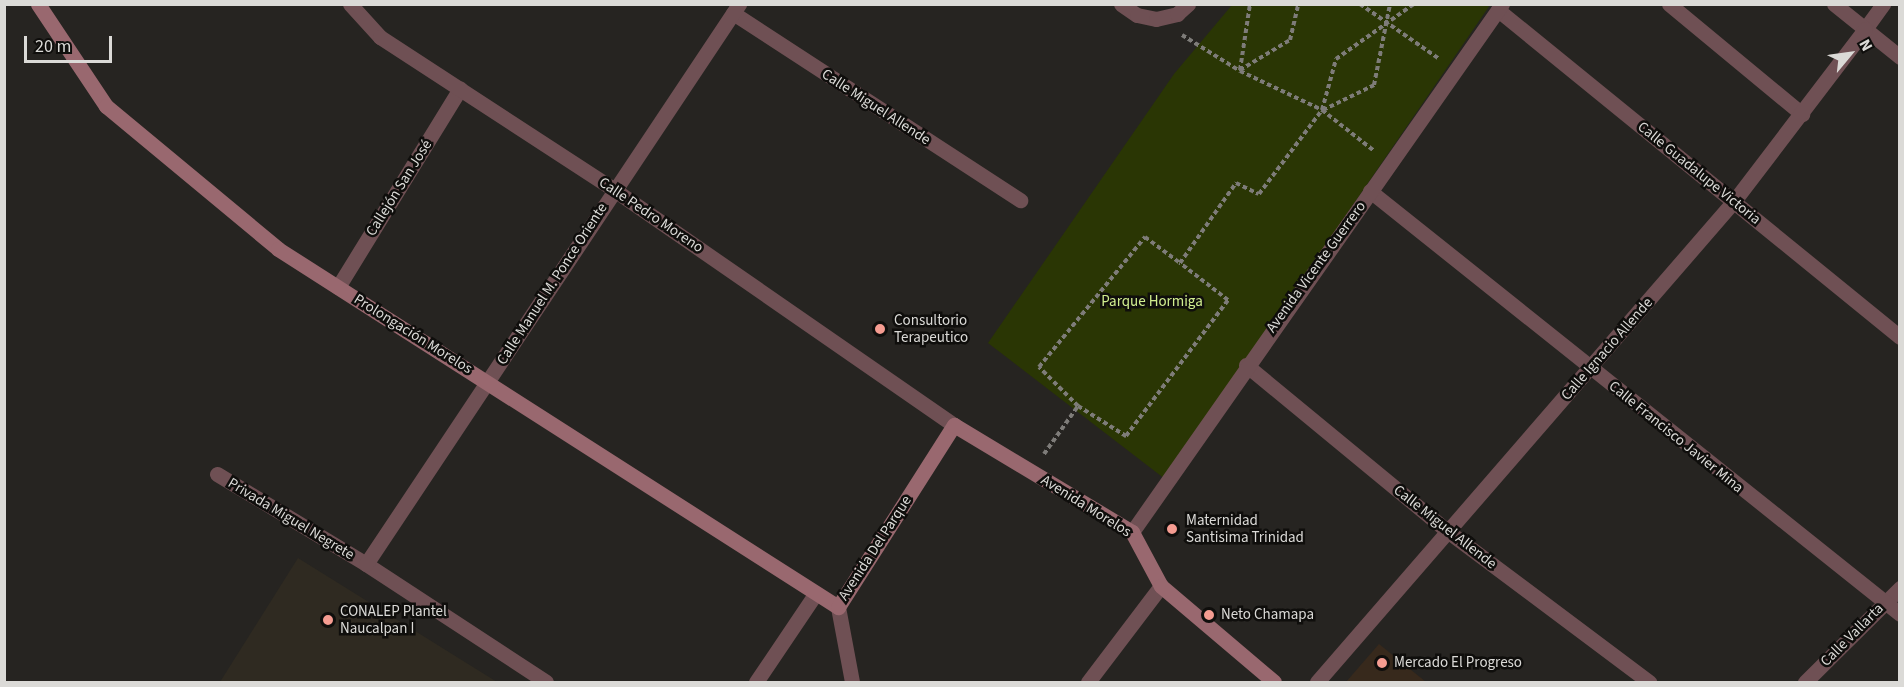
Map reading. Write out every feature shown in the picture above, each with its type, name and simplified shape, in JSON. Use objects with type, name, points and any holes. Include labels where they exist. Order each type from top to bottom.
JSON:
[{"type":"main road","name":"Prolongación Morelos","points":[[38,4],[106,106],[279,249],[489,380],[838,607]]},
{"type":"main road","name":"Avenida Morelos","points":[[954,425],[1132,532],[1161,586],[1274,682]]},
{"type":"main road","name":"Avenida Del Parque","points":[[838,607],[954,425]]},
{"type":"street","name":"Calle Pedro Moreno","points":[[350,4],[380,37],[613,189],[954,425]]},
{"type":"street","points":[[1121,4],[1137,15],[1156,19],[1177,14],[1188,4]]},
{"type":"street","points":[[1669,4],[1802,114]]},
{"type":"street","points":[[1834,4],[1899,57]]},
{"type":"street","name":"Calle Ignacio Allende","points":[[1317,682],[1450,533],[1734,201],[1883,4]]},
{"type":"street","name":"Avenida Vicente Guerrero","points":[[1132,532],[1246,365],[1500,7]]},
{"type":"street","name":"Calle Guadalupe Victoria","points":[[1500,7],[1899,337]]},
{"type":"street","name":"Calle Manuel M. Ponce Oriente","points":[[366,564],[613,189],[736,9]]},
{"type":"street","name":"Calle Miguel Allende","points":[[736,9],[1020,200]]},
{"type":"street","name":"Callejón San José","points":[[338,287],[460,89]]},
{"type":"street","name":"Calle Francisco Javier Mina","points":[[1370,191],[1899,614]]},
{"type":"street","name":"Calle Miguel Allende","points":[[1246,365],[1450,533],[1649,682]]},
{"type":"street","name":"Privada Miguel Negrete","points":[[217,474],[366,564],[546,682]]},
{"type":"street","points":[[1088,682],[1161,586]]},
{"type":"street","name":"Calle Vallarta","points":[[1805,682],[1899,588]]},
{"type":"street","points":[[756,682],[816,593]]},
{"type":"street","name":"Avenida Del Parque","points":[[838,607],[852,682]]},
{"type":"path","points":[[1240,71],[1250,4]]},
{"type":"path","points":[[1240,71],[1290,40],[1298,4]]},
{"type":"path","points":[[1359,4],[1455,70]]},
{"type":"path","points":[[1322,111],[1374,85],[1390,4]]},
{"type":"path","points":[[1180,263],[1236,183],[1259,194],[1322,111],[1336,59],[1414,4]]},
{"type":"path","points":[[1156,19],[1240,71],[1322,111],[1390,163]]},
{"type":"path","points":[[1145,237],[1228,300],[1126,436],[1078,406],[1039,367],[1145,237]]},
{"type":"path","points":[[1032,472],[1078,406]]},
{"type":"shaded area","name":"CONALEP Plantel Naucalpan I","points":[[298,558],[497,682],[220,682]]},
{"type":"shaded area","name":"Mercado El Progreso","points":[[1379,644],[1426,682],[1346,682]]},
{"type":"green space","name":"Parque Hormiga","points":[[1232,5],[1490,5],[1165,479],[988,343],[1174,74]]},
{"type":"place","name":"Consultorio Terapeutico","points":[[880,329]]},
{"type":"place","name":"Maternidad Santisima Trinidad","points":[[1172,529]]},
{"type":"place","name":"Neto Chamapa","points":[[1209,615]]},
{"type":"place","name":"CONALEP Plantel Naucalpan I","points":[[328,620]]},
{"type":"place","name":"Mercado El Progreso","points":[[1382,663]]}]
